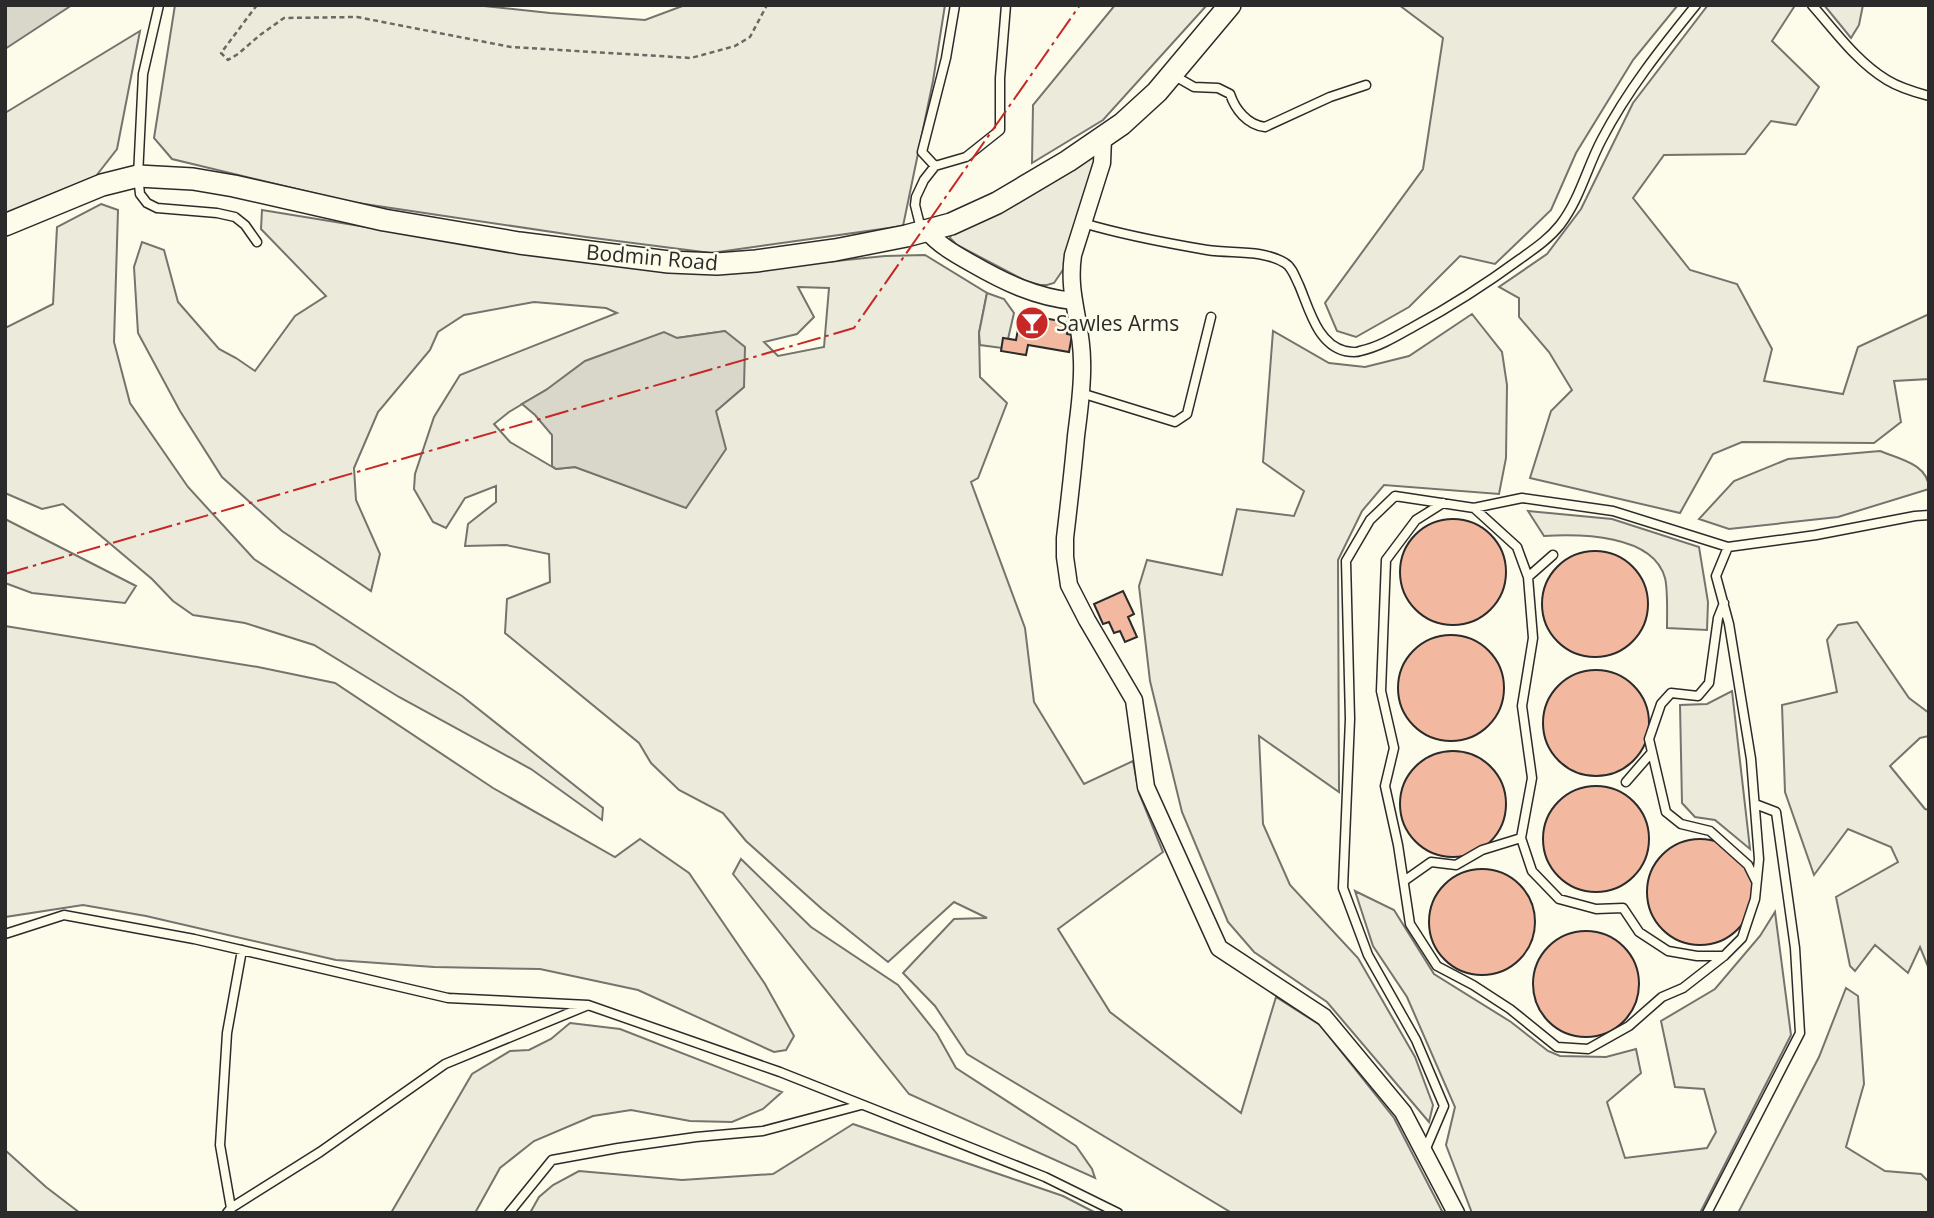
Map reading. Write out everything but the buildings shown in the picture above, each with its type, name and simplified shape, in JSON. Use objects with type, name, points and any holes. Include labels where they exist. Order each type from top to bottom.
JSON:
[{"type":"main road","name":"Bodmin Road","points":[[5,225],[82,192],[138,176],[193,179],[234,186],[384,220],[519,243],[680,263],[717,264],[786,257],[879,242],[951,224],[997,203],[1068,162],[1141,108],[1173,75],[1230,5]]},
{"type":"street","points":[[1103,138],[1102,163],[1070,270],[1081,343],[1081,393],[1065,538],[1069,584],[1134,700],[1146,787],[1219,948],[1324,1017],[1403,1112],[1456,1213]]},
{"type":"street","points":[[927,232],[950,251],[1006,282],[1040,296],[1073,301]]},
{"type":"lane","points":[[159,5],[143,75],[138,176],[140,194],[146,203],[158,208],[235,217],[245,225],[257,242]]},
{"type":"lane","points":[[934,166],[922,152],[946,58],[955,5]]},
{"type":"lane","points":[[927,232],[919,221],[915,205],[924,180],[934,166],[965,157],[1000,130],[1000,78],[1006,5]]},
{"type":"lane","points":[[1083,223],[1186,246],[1273,258],[1286,264],[1293,272],[1326,342],[1347,352],[1359,352],[1397,336],[1447,308],[1514,264],[1559,227],[1571,210],[1600,143],[1616,114],[1643,73],[1696,5]]},
{"type":"lane","points":[[1812,5],[1872,69],[1898,85],[1929,96]]},
{"type":"lane","points":[[1173,75],[1194,87],[1218,88],[1230,93],[1242,116],[1258,126],[1265,127],[1330,97],[1366,85]]},
{"type":"lane","points":[[1081,393],[1175,422],[1187,414],[1210,317]]},
{"type":"lane","points":[[1424,1153],[1444,1106],[1416,1041],[1368,955],[1343,888],[1350,719],[1346,561],[1370,520],[1395,496],[1474,508],[1522,498],[1613,511],[1728,547],[1929,515]]},
{"type":"lane","points":[[1443,503],[1416,520],[1386,560],[1381,691],[1394,748],[1385,786],[1398,845],[1410,924],[1437,966],[1510,1009],[1557,1048],[1588,1049],[1629,1026],[1662,997],[1683,988],[1742,938],[1755,900],[1759,859],[1751,759],[1729,624],[1716,576],[1728,547]]},
{"type":"lane","points":[[1474,508],[1517,547],[1528,577],[1533,638],[1522,706],[1532,778],[1521,838],[1532,871],[1559,899],[1596,909],[1623,908],[1639,932],[1668,951],[1697,956],[1724,956]]},
{"type":"lane","points":[[1528,577],[1553,555]]},
{"type":"lane","points":[[1724,603],[1718,618],[1709,682],[1698,696],[1671,692],[1661,704],[1649,739],[1667,812],[1681,824],[1710,831],[1748,865],[1757,882]]},
{"type":"lane","points":[[1626,782],[1652,752]]},
{"type":"lane","points":[[1707,1213],[1800,1033],[1795,948],[1776,812],[1755,804]]},
{"type":"lane","points":[[1404,881],[1431,862],[1456,864],[1482,850],[1521,838]]},
{"type":"lane","points":[[5,934],[64,915],[194,939],[448,998],[588,1004],[780,1072],[1045,1177],[1118,1213]]},
{"type":"lane","points":[[242,950],[227,1032],[220,1144],[229,1210],[320,1152],[445,1064],[588,1004]]},
{"type":"lane","points":[[509,1213],[552,1160],[683,1139],[763,1131],[861,1105]]},
{"type":"path","points":[[257,5],[221,53],[228,60],[284,18],[356,17],[512,47],[691,58],[735,46],[750,37],[767,5]]},
{"type":"shaded area","points":[[5,5],[72,5],[5,49]]},
{"type":"shaded area","points":[[175,5],[475,5],[645,20],[685,5],[945,5],[933,81],[903,226],[711,253],[351,202],[172,159],[154,138]]},
{"type":"shaded area","points":[[1115,5],[1207,5],[1103,120],[1032,163],[1033,105]]},
{"type":"shaded area","points":[[1399,5],[1678,5],[1633,60],[1576,153],[1551,210],[1495,264],[1460,256],[1409,307],[1356,337],[1337,331],[1325,303],[1423,169],[1443,38]]},
{"type":"shaded area","points":[[1708,5],[1793,5],[1772,41],[1819,87],[1796,125],[1771,121],[1745,154],[1664,155],[1633,198],[1690,270],[1737,284],[1772,349],[1764,381],[1843,394],[1858,347],[1929,314],[1929,379],[1894,381],[1901,422],[1874,443],[1742,442],[1713,454],[1680,513],[1530,478],[1551,411],[1572,390],[1549,352],[1519,317],[1519,298],[1499,287],[1547,254],[1581,209],[1633,103]]},
{"type":"shaded area","points":[[1824,5],[1863,5],[1859,25],[1851,38]]},
{"type":"shaded area","points":[[140,31],[117,149],[96,176],[5,213],[5,113]]},
{"type":"shaded area","points":[[1103,153],[1073,255],[1054,283],[1040,285],[1026,281],[957,245],[950,238],[955,231],[1083,161]]},
{"type":"shaded area","points":[[101,204],[118,210],[114,342],[130,403],[188,487],[254,559],[462,696],[603,808],[602,820],[531,769],[399,697],[314,645],[245,623],[193,615],[173,601],[152,579],[63,504],[42,509],[5,493],[5,328],[53,304],[57,227]]},
{"type":"shaded area","points":[[262,210],[538,255],[787,266],[885,256],[925,255],[987,293],[979,333],[980,377],[1007,403],[978,478],[971,482],[1025,628],[1034,702],[1084,784],[1133,761],[1139,793],[1163,852],[1058,929],[1110,1012],[1241,1113],[1276,997],[1320,1025],[1394,1118],[1443,1213],[1232,1213],[967,1054],[935,1006],[903,973],[954,919],[987,918],[954,902],[888,962],[822,909],[746,841],[723,813],[679,790],[651,763],[639,743],[505,633],[507,599],[550,582],[549,554],[506,545],[465,546],[468,524],[496,502],[496,486],[465,498],[446,528],[433,522],[414,489],[415,474],[434,417],[460,375],[617,313],[606,308],[534,302],[464,315],[438,332],[430,350],[378,412],[354,468],[356,500],[380,554],[371,591],[282,531],[222,477],[180,411],[138,333],[134,267],[142,242],[164,250],[178,302],[219,349],[255,371],[295,316],[326,296],[261,229]],"holes":[[[798,287],[829,288],[824,347],[778,356],[764,342],[797,334],[814,317]],[[725,331],[744,387],[716,411],[686,507],[575,467],[556,469],[510,442],[494,424],[546,390],[677,338]]]},
{"type":"shaded area","points":[[987,293],[1004,299],[1014,313],[1008,339],[1002,348],[980,345],[979,333]]},
{"type":"shaded area","points":[[1472,314],[1502,352],[1507,385],[1506,458],[1499,494],[1384,485],[1362,511],[1338,560],[1339,792],[1259,736],[1263,824],[1290,885],[1358,958],[1415,1057],[1433,1105],[1429,1122],[1327,1002],[1254,952],[1228,922],[1182,812],[1150,681],[1139,586],[1147,560],[1222,575],[1237,509],[1294,516],[1304,491],[1263,462],[1273,331],[1329,363],[1365,367],[1409,356]]},
{"type":"shaded area","points":[[725,331],[745,347],[744,387],[716,411],[726,449],[686,508],[575,467],[556,469],[552,466],[552,435],[522,404],[585,361],[664,332],[677,338]]},
{"type":"shaded area","points":[[1880,451],[1919,468],[1928,481],[1929,489],[1838,517],[1729,529],[1699,519],[1734,481],[1788,459]]},
{"type":"shaded area","points":[[1528,511],[1612,519],[1699,547],[1708,602],[1707,630],[1667,628],[1665,578],[1658,563],[1646,553],[1614,540],[1544,536]]},
{"type":"shaded area","points":[[5,519],[136,586],[125,603],[32,593],[5,583]]},
{"type":"shaded area","points":[[1857,622],[1909,698],[1929,713],[1929,736],[1920,738],[1890,766],[1925,809],[1929,810],[1929,969],[1920,947],[1908,973],[1875,945],[1855,971],[1850,966],[1836,897],[1898,862],[1891,847],[1848,829],[1814,875],[1785,792],[1782,705],[1837,692],[1827,640],[1838,625]]},
{"type":"shaded area","points":[[5,626],[258,667],[335,683],[493,788],[615,857],[640,839],[689,873],[765,984],[794,1036],[786,1050],[774,1052],[638,990],[540,969],[434,967],[336,960],[146,916],[83,905],[5,917]]},
{"type":"shaded area","points":[[1732,691],[1750,849],[1715,820],[1695,817],[1682,803],[1680,705],[1707,704]]},
{"type":"shaded area","points":[[741,859],[811,927],[898,985],[937,1034],[956,1068],[1076,1146],[1095,1178],[909,1094],[733,874]]},
{"type":"shaded area","points":[[1355,891],[1394,910],[1434,974],[1511,1022],[1548,1051],[1560,1056],[1606,1057],[1636,1049],[1641,1073],[1607,1102],[1625,1158],[1707,1148],[1716,1132],[1704,1089],[1675,1087],[1661,1021],[1715,989],[1760,936],[1775,912],[1791,1035],[1700,1213],[1472,1213],[1446,1145],[1455,1107],[1407,997],[1373,946]]},
{"type":"shaded area","points":[[1846,988],[1858,996],[1864,1084],[1846,1147],[1885,1171],[1921,1174],[1929,1182],[1929,1213],[1738,1213],[1819,1057]]},
{"type":"shaded area","points":[[570,1023],[620,1029],[782,1092],[763,1109],[732,1122],[690,1121],[631,1110],[593,1116],[534,1141],[500,1168],[475,1213],[391,1213],[472,1074],[510,1051],[529,1050],[551,1039]]},
{"type":"shaded area","points":[[853,1124],[1063,1196],[1096,1213],[530,1213],[539,1197],[553,1185],[579,1171],[682,1180],[773,1174]]},
{"type":"shaded area","points":[[5,1150],[46,1187],[80,1213],[5,1213]]},
{"type":"power","points":[[5,574],[854,328],[1080,5]]},
{"type":"place","name":"Sawles Arms","points":[[1032,323]]}]
